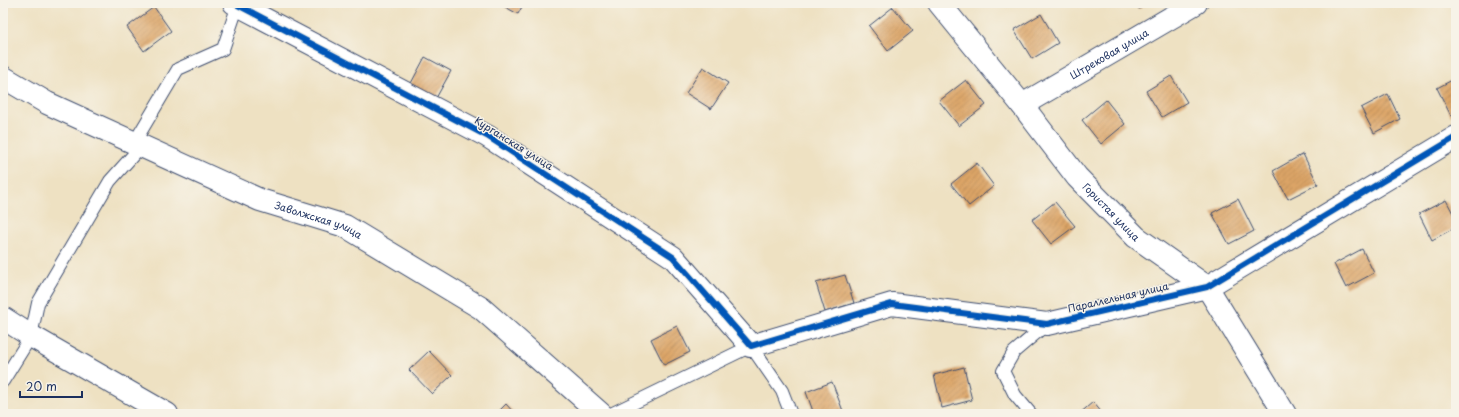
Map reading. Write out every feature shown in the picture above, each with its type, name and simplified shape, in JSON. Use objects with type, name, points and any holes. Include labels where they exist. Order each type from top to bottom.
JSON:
[{"type":"street","name":"Гористая улица","points":[[939,3],[1022,105],[1077,177],[1136,237],[1207,287],[1285,414]]},
{"type":"street","name":"Штрековая улица","points":[[1022,105],[1196,3]]},
{"type":"street","name":"Курганская улица","points":[[236,4],[487,136],[673,257],[751,346]]},
{"type":"street","name":"Заволжская улица","points":[[3,77],[47,103],[260,200],[345,226],[481,308],[601,414]]},
{"type":"street","name":"Параллельная улица","points":[[751,346],[892,304],[1047,324],[1207,287],[1456,137]]},
{"type":"street","points":[[3,318],[31,336],[167,414]]},
{"type":"lane","points":[[3,381],[31,336],[38,303],[110,181],[136,152],[134,143],[178,69],[223,49],[236,4]]},
{"type":"lane","points":[[1031,414],[1015,395],[1003,371],[1014,352],[1047,324]]},
{"type":"lane","points":[[611,414],[751,346],[782,391],[791,414]]},
{"type":"building","points":[[498,3],[524,3],[518,14]]},
{"type":"building","points":[[1135,3],[1149,3],[1139,9]]},
{"type":"building","points":[[154,7],[171,31],[144,51],[127,27]]},
{"type":"building","points":[[893,7],[913,31],[888,51],[869,26]]},
{"type":"building","points":[[1041,14],[1058,43],[1032,59],[1014,30]]},
{"type":"building","points":[[425,57],[451,71],[435,100],[409,87]]},
{"type":"building","points":[[703,67],[728,83],[711,109],[686,93]]},
{"type":"building","points":[[1171,76],[1187,102],[1162,117],[1146,91]]},
{"type":"building","points":[[1456,78],[1456,113],[1451,116],[1437,88]]},
{"type":"building","points":[[966,80],[986,105],[959,126],[939,101]]},
{"type":"building","points":[[1388,94],[1400,119],[1374,133],[1361,108]]},
{"type":"building","points":[[1106,100],[1125,124],[1101,144],[1082,120]]},
{"type":"building","points":[[1303,154],[1318,184],[1288,199],[1273,171]]},
{"type":"building","points":[[977,163],[994,186],[969,206],[951,184]]},
{"type":"building","points":[[1238,199],[1254,231],[1229,244],[1212,213]]},
{"type":"building","points":[[1446,200],[1456,219],[1456,227],[1432,240],[1419,214]]},
{"type":"building","points":[[1055,202],[1075,226],[1051,244],[1032,220]]},
{"type":"building","points":[[1362,249],[1374,273],[1346,288],[1334,264]]},
{"type":"building","points":[[845,275],[854,303],[825,312],[816,283]]},
{"type":"building","points":[[677,326],[690,352],[664,365],[651,339]]},
{"type":"building","points":[[429,351],[452,375],[432,394],[409,370]]},
{"type":"building","points":[[964,367],[972,400],[942,408],[934,375]]},
{"type":"building","points":[[832,382],[843,411],[835,414],[814,414],[806,392]]},
{"type":"building","points":[[1093,402],[1103,414],[1079,414]]},
{"type":"building","points":[[506,404],[515,414],[496,414]]},
{"type":"cycle path","points":[[234,3],[487,136],[673,257],[751,346],[892,304],[1047,324],[1207,287],[1456,137]]}]
